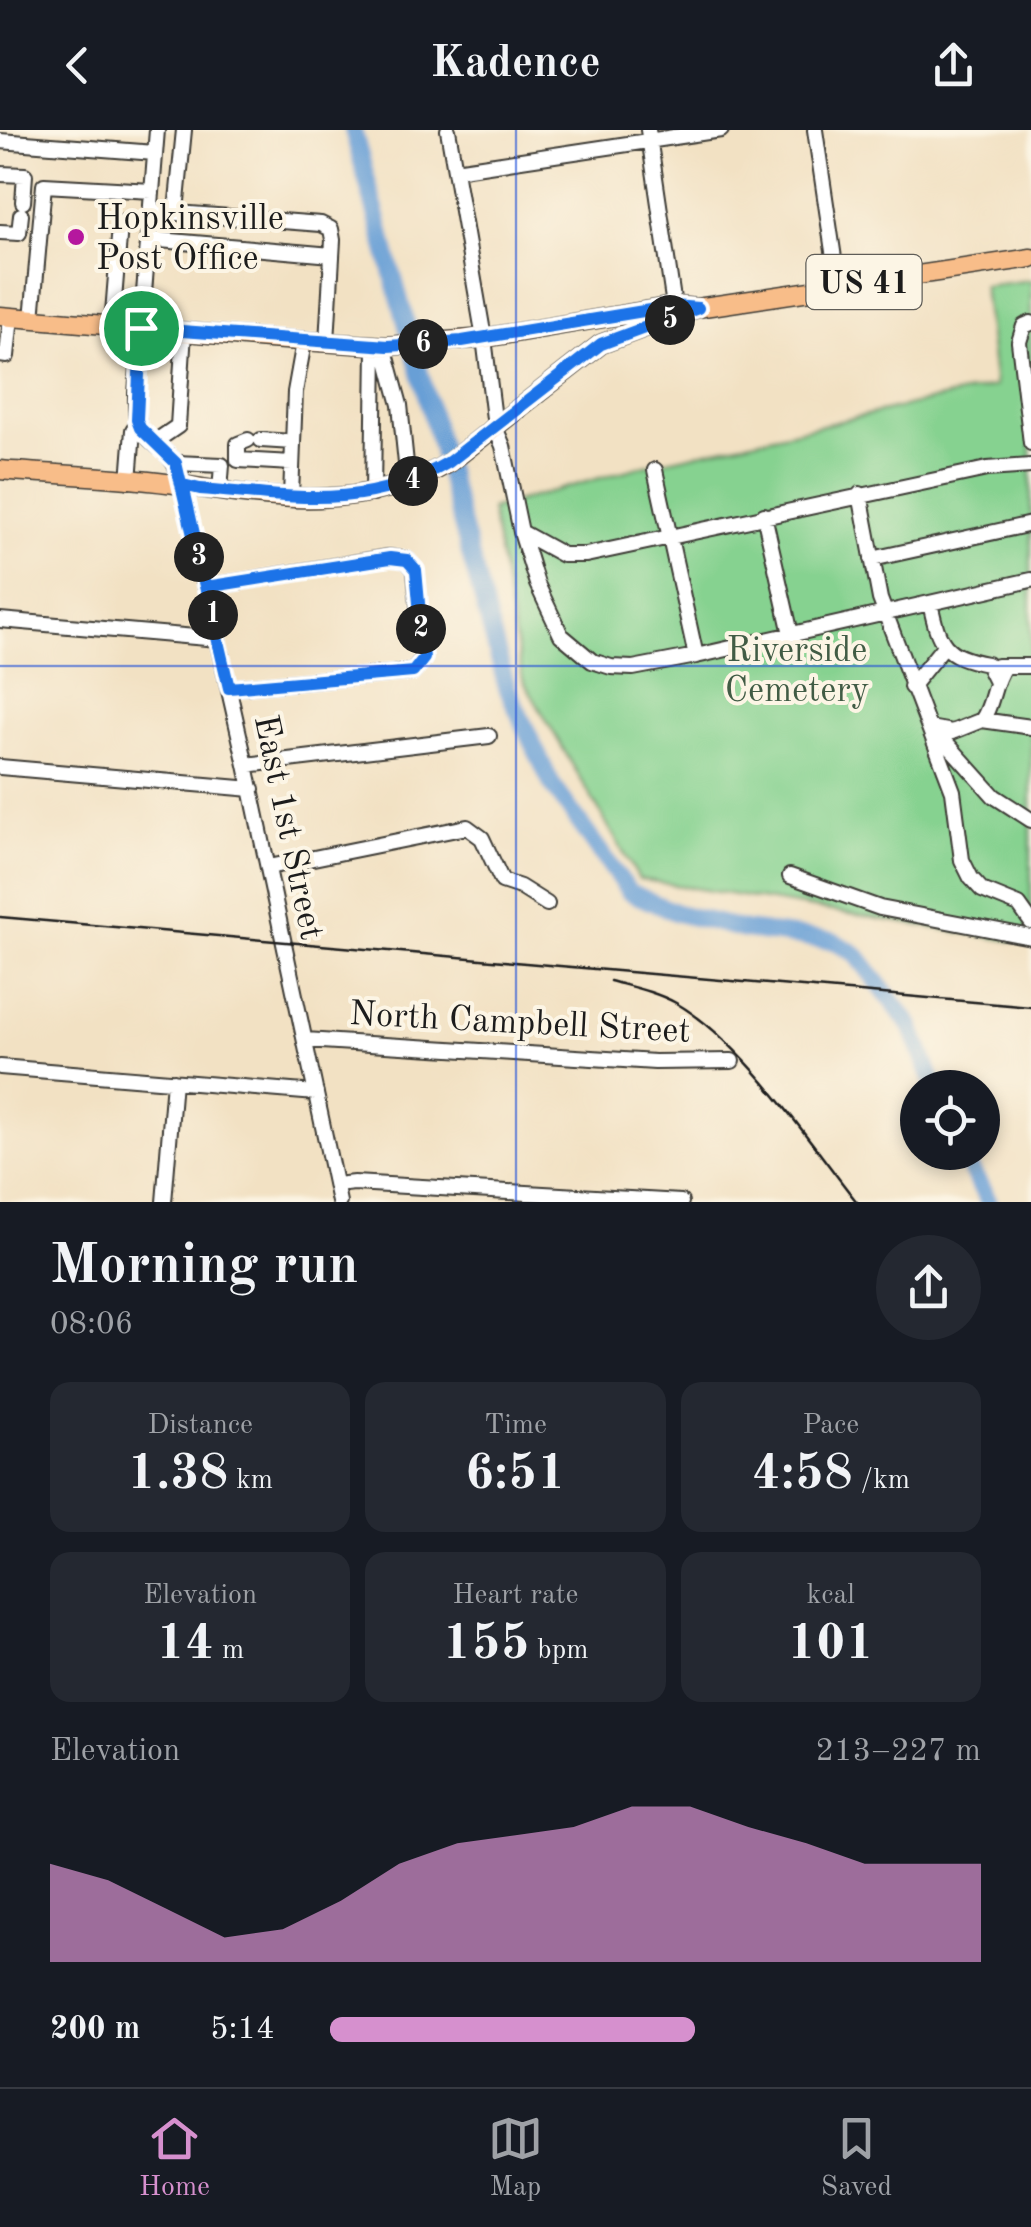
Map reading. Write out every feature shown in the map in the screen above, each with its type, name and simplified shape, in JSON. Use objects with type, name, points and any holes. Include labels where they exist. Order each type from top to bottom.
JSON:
[{"type":"main road","name":"US 41","points":[[0,470],[291,496],[333,498],[373,494],[417,480],[489,432],[601,344],[698,308],[1031,258]]},
{"type":"main road","name":"US 41","points":[[6,316],[382,346],[484,338],[674,306],[698,308]]},
{"type":"street","points":[[128,480],[133,430],[138,423],[136,393],[157,130]]},
{"type":"street","points":[[176,212],[184,130]]},
{"type":"street","points":[[448,130],[484,338],[489,432],[503,446],[521,532],[537,584],[561,635],[592,660],[612,667],[633,668],[1031,580]]},
{"type":"street","points":[[455,170],[649,135],[721,130]]},
{"type":"street","points":[[814,130],[838,286]]},
{"type":"street","points":[[649,135],[674,306]]},
{"type":"street","points":[[0,141],[156,153]]},
{"type":"street","points":[[0,174],[24,175],[19,233],[0,232]]},
{"type":"street","points":[[32,318],[44,185],[152,191]]},
{"type":"street","points":[[149,224],[176,212],[321,224],[331,229],[326,342]]},
{"type":"street","points":[[112,326],[120,225],[149,224],[332,255]]},
{"type":"street","points":[[0,355],[7,356],[6,316]]},
{"type":"street","points":[[1031,324],[1024,326],[1019,342],[1031,443]]},
{"type":"street","points":[[156,442],[178,426],[184,332]]},
{"type":"street","points":[[291,496],[296,392],[304,342]]},
{"type":"street","points":[[382,346],[417,480]]},
{"type":"street","points":[[373,494],[382,346]]},
{"type":"street","name":"East 1st Street","points":[[138,423],[176,463],[183,485],[339,1202]]},
{"type":"street","points":[[292,463],[238,460],[238,444],[254,440],[293,442]]},
{"type":"street","points":[[176,463],[222,465],[220,491]]},
{"type":"street","points":[[521,532],[572,556],[986,469],[1031,466]]},
{"type":"street","points":[[655,470],[696,656]]},
{"type":"street","points":[[860,494],[880,599],[946,771],[956,808],[958,840],[971,878],[982,890],[1025,904],[1031,922]]},
{"type":"street","points":[[764,515],[791,634]]},
{"type":"street","points":[[872,559],[1031,524]]},
{"type":"street","points":[[206,587],[390,558],[407,560],[416,570],[424,658],[413,672],[229,688]]},
{"type":"street","points":[[930,603],[944,646],[961,658],[1004,667],[1031,666]]},
{"type":"street","points":[[0,620],[218,639]]},
{"type":"street","points":[[912,687],[944,646]]},
{"type":"street","points":[[987,664],[995,680]]},
{"type":"street","points":[[930,725],[952,732],[982,720],[989,709],[995,680],[1004,667]]},
{"type":"street","points":[[982,720],[1031,726]]},
{"type":"street","points":[[930,725],[994,796],[1031,820]]},
{"type":"street","points":[[946,771],[953,747],[966,729]]},
{"type":"street","points":[[246,764],[488,736]]},
{"type":"street","points":[[0,767],[252,789]]},
{"type":"street","points":[[269,867],[468,827],[482,838],[502,881],[547,904]]},
{"type":"street","points":[[790,876],[880,908],[1031,938]]},
{"type":"street","name":"North Campbell Street","points":[[305,1040],[655,1062],[732,1060]]},
{"type":"street","points":[[0,1067],[316,1093]]},
{"type":"street","points":[[164,1202],[174,1081]]},
{"type":"street","points":[[336,1185],[680,1202]]},
{"type":"green space","name":"Riverside Cemetery","points":[[1031,280],[1031,944],[639,879],[523,680],[491,509],[646,465],[995,386],[983,286]]},
{"type":"waterway","points":[[353,130],[507,688],[551,783],[629,892],[677,913],[745,930],[833,941],[856,954],[911,1026],[928,1070]]},
{"type":"waterway","points":[[971,1170],[989,1202]]},
{"type":"railway","points":[[0,917],[1031,1007]]},
{"type":"railway","points":[[610,981],[676,1003],[727,1042],[774,1094],[857,1202]]},
{"type":"place","name":"Hopkinsville Post Office","points":[[76,237]]},
{"type":"route","points":[[674,306],[698,308],[601,344],[449,462],[389,490],[333,498],[183,485],[206,587],[390,558],[407,560],[416,570],[424,658],[413,672],[229,688],[176,463],[140,428],[137,420],[141,328],[388,346],[462,341],[674,306]]}]
